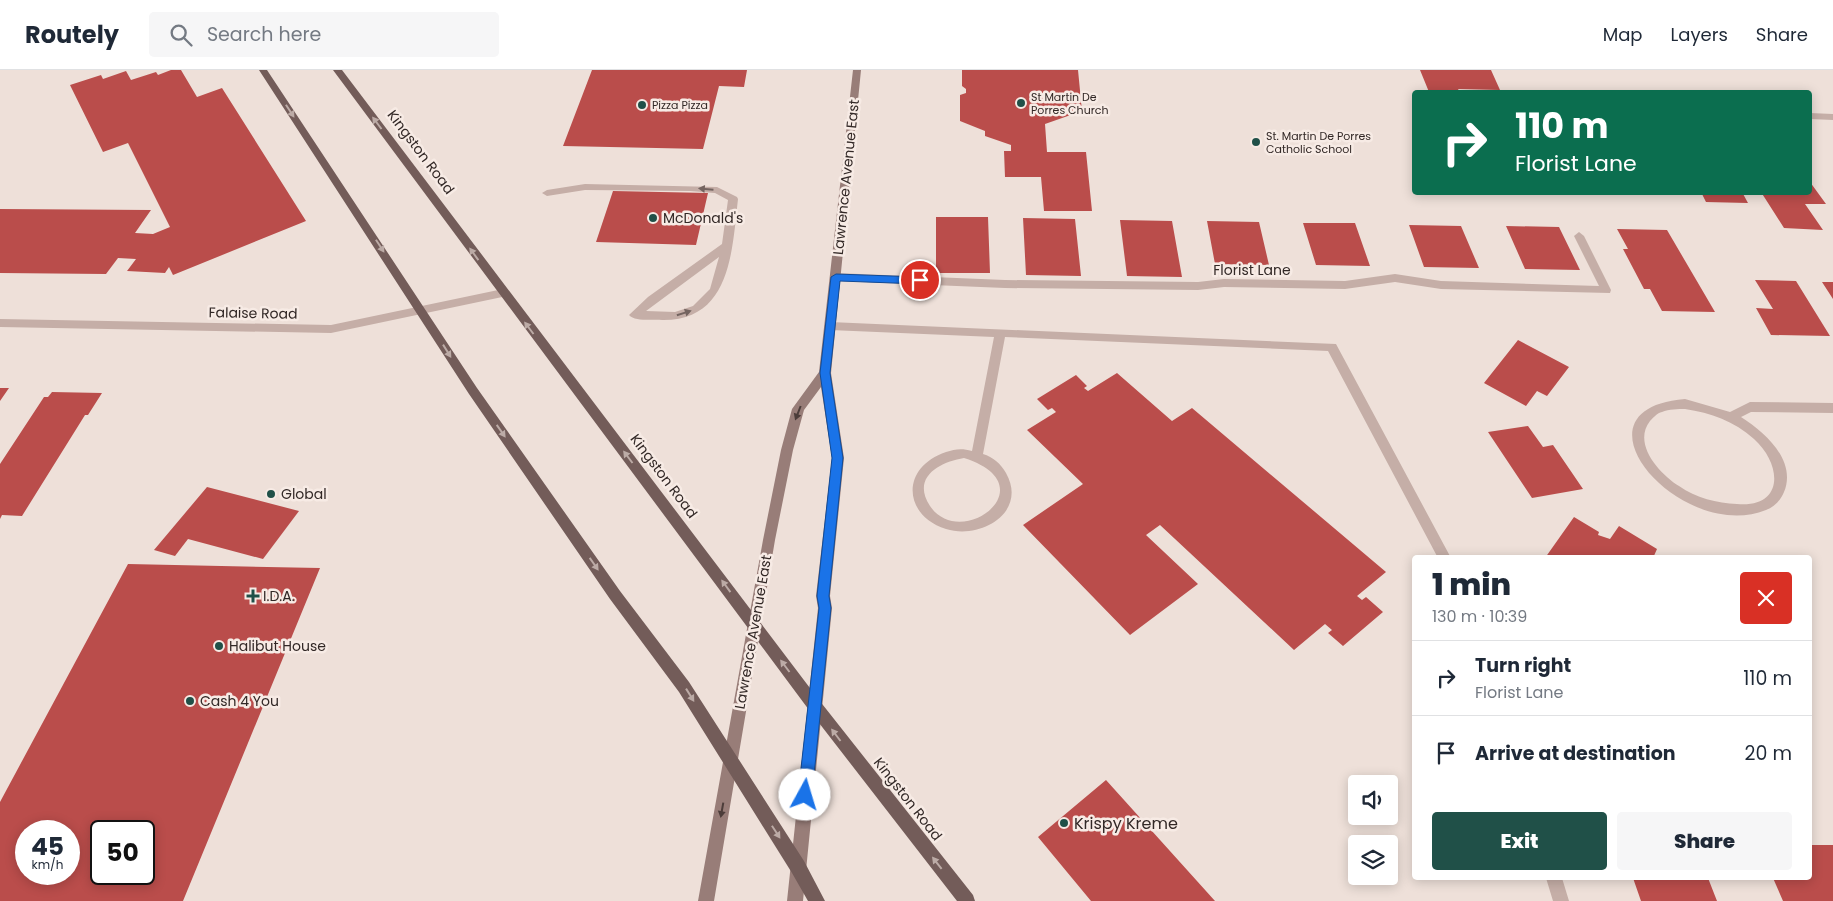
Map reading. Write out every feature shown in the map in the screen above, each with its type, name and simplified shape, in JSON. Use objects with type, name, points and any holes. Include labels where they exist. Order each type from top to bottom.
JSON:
[{"type":"main road","points":[[263,70],[422,310],[473,391],[615,595],[684,686],[730,762],[798,867],[817,901]]},
{"type":"main road","name":"Kingston Road","points":[[337,70],[814,705],[967,901]]},
{"type":"main road","name":"Lawrence Avenue East","points":[[795,901],[825,608],[823,596],[838,458],[825,373],[836,277],[845,169],[857,70]]},
{"type":"main road","name":"Lawrence Avenue East","points":[[706,901],[786,450],[798,409],[825,373]]},
{"type":"street","points":[[1812,116],[1833,117]]},
{"type":"street","points":[[547,193],[585,187],[690,188],[717,190],[733,199],[727,246],[715,290],[697,309],[675,316],[636,315],[652,300],[727,246]]},
{"type":"street","name":"Florist Lane","points":[[836,277],[1006,284],[1188,286],[1224,283],[1345,285],[1395,278],[1440,285],[1606,290],[1579,236]]},
{"type":"street","name":"Falaise Road","points":[[0,322],[331,329],[503,293]]},
{"type":"street","points":[[830,326],[1332,348],[1443,555]]},
{"type":"street","points":[[977,456],[1000,333]]},
{"type":"street","points":[[1730,417],[1751,430],[1768,446],[1779,463],[1782,480],[1778,495],[1765,506],[1746,510],[1723,509],[1699,502],[1669,485],[1656,474],[1644,457],[1638,440],[1640,424],[1649,413],[1665,406],[1684,404],[1708,408],[1730,417],[1750,407],[1833,408]]},
{"type":"street","points":[[964,453],[977,456],[990,462],[1000,471],[1006,483],[1007,495],[1002,507],[993,517],[980,524],[965,527],[949,525],[936,519],[926,511],[920,500],[918,488],[920,477],[927,467],[937,459],[964,453]]},
{"type":"street","points":[[1555,880],[1562,901]]},
{"type":"building","points":[[171,70],[181,70],[197,97],[222,88],[306,221],[173,275],[169,267],[165,273],[127,271],[136,259],[118,258],[106,274],[0,273],[0,209],[151,210],[135,233],[153,234],[170,227],[128,143],[103,152],[70,85],[101,75],[103,79],[126,71],[131,80],[156,72],[158,75]]},
{"type":"building","points":[[592,70],[747,70],[744,87],[719,86],[703,149],[563,146]]},
{"type":"building","name":"St Martin De Porres Church","points":[[962,70],[1078,70],[1082,111],[1045,124],[1047,152],[1086,152],[1092,211],[1044,211],[1041,177],[1005,177],[1004,151],[1011,151],[1011,145],[985,136],[985,131],[960,121],[960,95],[966,93],[966,89],[962,86]]},
{"type":"building","points":[[1420,70],[1491,70],[1500,90],[1458,89],[1428,90]]},
{"type":"building","points":[[1812,185],[1826,204],[1805,204],[1823,230],[1784,228],[1763,195],[1812,195]]},
{"type":"building","name":"McDonald's","points":[[613,191],[708,193],[696,245],[596,242]]},
{"type":"building","points":[[1702,195],[1744,195],[1748,203],[1706,202]]},
{"type":"building","points":[[936,217],[988,217],[990,273],[936,273]]},
{"type":"building","points":[[1023,218],[1075,219],[1081,276],[1026,275]]},
{"type":"building","points":[[1120,220],[1172,221],[1182,277],[1127,276]]},
{"type":"building","points":[[1207,221],[1259,222],[1269,265],[1215,264]]},
{"type":"building","points":[[1303,223],[1355,223],[1370,266],[1316,265]]},
{"type":"building","points":[[1409,225],[1461,226],[1479,268],[1424,267]]},
{"type":"building","points":[[1506,226],[1559,227],[1580,270],[1525,269]]},
{"type":"building","points":[[1617,229],[1667,230],[1715,312],[1662,311],[1650,289],[1644,289],[1623,249],[1628,249]]},
{"type":"building","points":[[1755,280],[1796,281],[1830,336],[1771,335],[1756,308],[1773,309]]},
{"type":"building","points":[[1822,282],[1833,282],[1833,299]]},
{"type":"building","points":[[1518,340],[1569,367],[1547,396],[1537,391],[1526,406],[1484,383]]},
{"type":"building","points":[[1117,373],[1172,421],[1192,408],[1386,572],[1357,596],[1362,600],[1366,597],[1383,612],[1343,646],[1328,633],[1332,630],[1325,624],[1294,650],[1160,525],[1146,535],[1198,584],[1130,635],[1023,525],[1083,484],[1027,430],[1056,412],[1052,408],[1048,410],[1037,399],[1076,375],[1087,386],[1084,388],[1088,391]]},
{"type":"building","points":[[0,388],[9,388],[0,401]]},
{"type":"building","points":[[52,392],[102,393],[88,415],[85,415],[22,516],[2,515],[0,519],[0,464],[44,397],[48,397]]},
{"type":"building","points":[[1528,426],[1543,447],[1553,445],[1583,489],[1532,498],[1488,432]]},
{"type":"building","points":[[207,487],[299,511],[263,559],[188,539],[175,556],[154,550]]},
{"type":"building","points":[[1574,517],[1599,532],[1598,535],[1610,539],[1619,526],[1657,549],[1654,555],[1547,555]]},
{"type":"building","points":[[128,564],[320,568],[183,901],[0,901],[0,802]]},
{"type":"building","points":[[1106,780],[1215,901],[1091,901],[1038,837]]},
{"type":"building","points":[[1812,845],[1833,845],[1833,901],[1783,901],[1774,880],[1812,880]]},
{"type":"building","points":[[1634,880],[1709,880],[1717,901],[1641,901]]},
{"type":"place","name":"St Martin De Porres Church","points":[[1021,103]]},
{"type":"place","name":"Pizza Pizza","points":[[642,105]]},
{"type":"place","name":"St. Martin De Porres Catholic School","points":[[1256,142]]},
{"type":"place","name":"McDonald's","points":[[653,218]]},
{"type":"place","name":"Global","points":[[271,494]]},
{"type":"place","name":"I.D.A.","points":[[253,596]]},
{"type":"place","name":"Halibut House","points":[[219,646]]},
{"type":"place","name":"Cash 4 You","points":[[190,701]]},
{"type":"place","name":"Krispy Kreme","points":[[1064,823]]},
{"type":"route","points":[[805,795],[825,608],[823,596],[838,458],[825,373],[836,277],[920,280]]}]
